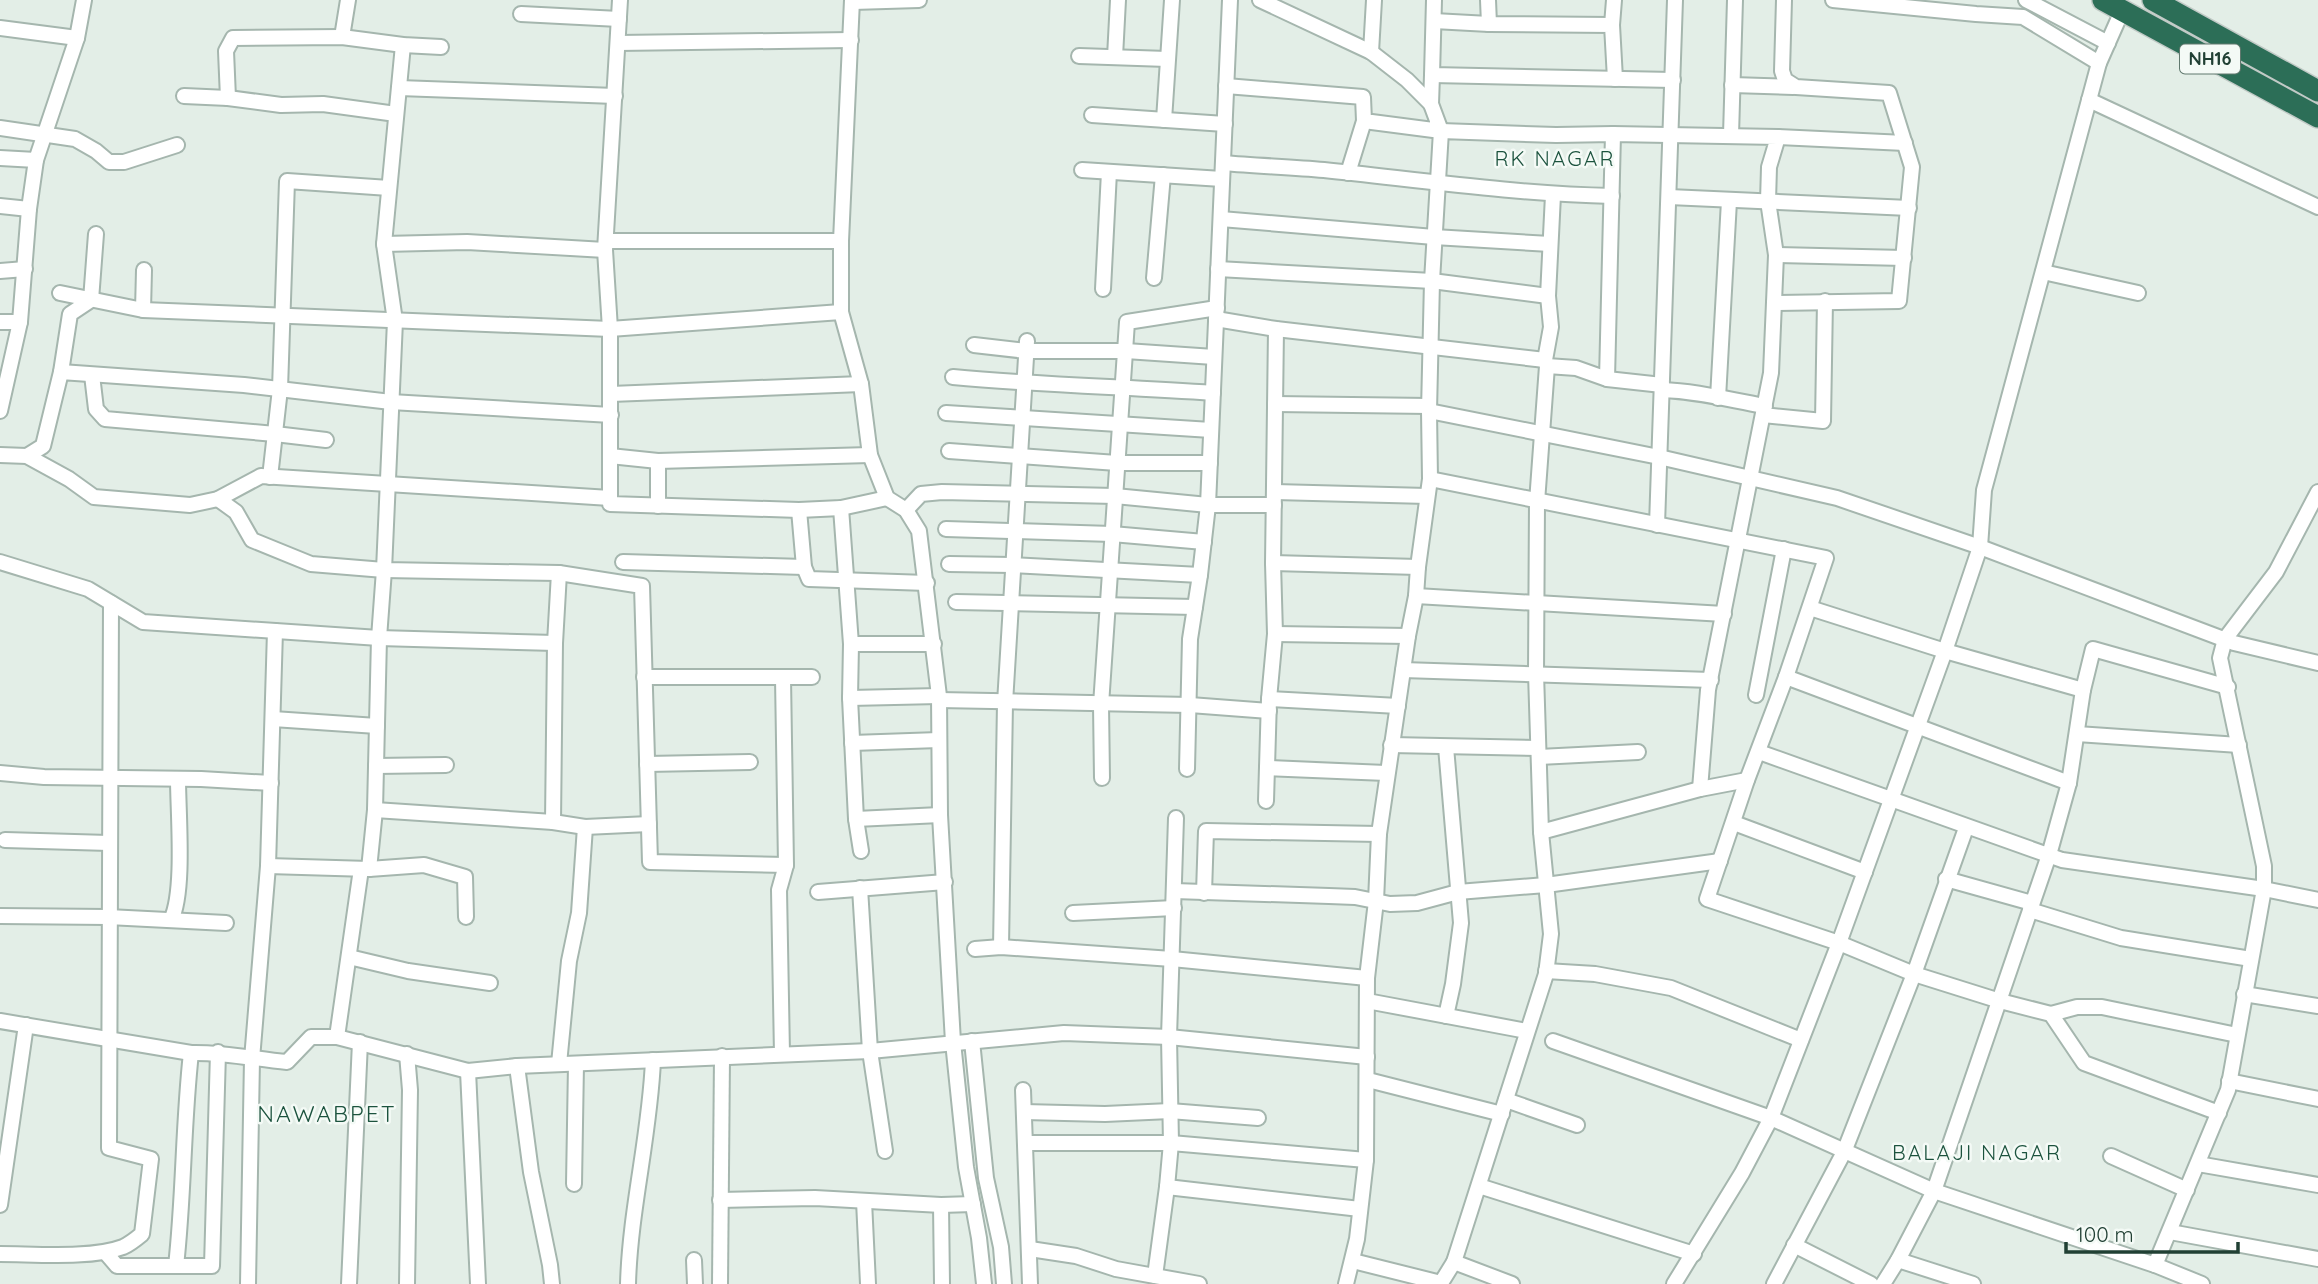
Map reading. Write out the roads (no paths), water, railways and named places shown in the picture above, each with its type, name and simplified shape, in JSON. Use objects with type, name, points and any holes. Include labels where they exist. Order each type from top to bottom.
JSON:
[{"type":"highway","name":"NH16","points":[[2103,0],[2318,117]]},
{"type":"highway","name":"NH16","points":[[2154,0],[2318,90]]},
{"type":"street","points":[[0,411],[20,321],[29,209],[36,160],[77,38],[84,0]]},
{"type":"street","points":[[342,37],[348,0]]},
{"type":"street","points":[[620,0],[606,246],[610,329],[610,504],[799,510],[841,508],[887,498]]},
{"type":"street","points":[[919,0],[853,1],[841,241],[841,312],[861,384],[870,455],[887,498],[906,510],[919,531],[927,583],[939,698],[940,815],[953,1042],[966,1167],[984,1284]]},
{"type":"street","points":[[1115,57],[1118,0]]},
{"type":"street","points":[[1164,120],[1172,0]]},
{"type":"street","points":[[1187,769],[1190,639],[1208,505],[1230,0]]},
{"type":"street","points":[[1260,0],[1371,52],[1407,80],[1431,104]]},
{"type":"street","points":[[1371,52],[1374,0]]},
{"type":"street","points":[[1346,1284],[1353,1261],[1366,1160],[1367,978],[1376,901],[1379,834],[1386,773],[1416,596],[1430,479],[1432,281],[1441,131],[1431,104],[1434,0]]},
{"type":"street","points":[[1488,0],[1489,24]]},
{"type":"street","points":[[1614,0],[1612,25],[1615,79]]},
{"type":"street","points":[[1657,525],[1675,0]]},
{"type":"street","points":[[1731,135],[1735,0]]},
{"type":"street","points":[[1784,0],[1782,71],[1785,80],[1796,87]]},
{"type":"street","points":[[1833,0],[2023,17],[2099,63]]},
{"type":"street","points":[[2026,0],[2108,43]]},
{"type":"street","points":[[1674,1284],[1742,1173],[1771,1118],[1839,943],[1945,652],[1980,547],[1984,490],[2099,63],[2122,11]]},
{"type":"street","points":[[521,14],[619,19]]},
{"type":"street","points":[[1434,21],[1612,25]]},
{"type":"street","points":[[0,28],[77,38]]},
{"type":"street","points":[[228,97],[226,51],[233,38],[342,37],[441,47]]},
{"type":"street","points":[[618,43],[851,40]]},
{"type":"street","points":[[337,1037],[375,810],[379,638],[395,321],[384,244],[403,45]]},
{"type":"street","points":[[1079,55],[1167,60]]},
{"type":"street","points":[[1432,75],[1673,80]]},
{"type":"street","points":[[1732,85],[1889,93],[1912,167],[1899,301],[1774,303]]},
{"type":"street","points":[[1226,86],[1363,97],[1364,121],[1348,173]]},
{"type":"street","points":[[399,88],[615,96]]},
{"type":"street","points":[[184,96],[228,97],[281,104],[323,104],[396,114]]},
{"type":"street","points":[[2089,100],[2318,206]]},
{"type":"street","points":[[1092,115],[1225,124]]},
{"type":"street","points":[[1364,121],[1441,131],[1556,135],[1731,135],[1905,143]]},
{"type":"street","points":[[0,128],[75,139],[109,162],[124,162],[177,145]]},
{"type":"street","points":[[1607,379],[1613,134]]},
{"type":"street","points":[[1700,789],[1711,680],[1771,373],[1776,255],[1768,201],[1769,167],[1778,137]]},
{"type":"street","points":[[0,158],[36,160]]},
{"type":"street","points":[[1223,163],[1348,173],[1553,195],[1612,196]]},
{"type":"street","points":[[1082,170],[1222,179]]},
{"type":"street","points":[[1103,289],[1109,172]]},
{"type":"street","points":[[1154,278],[1163,175]]},
{"type":"street","points":[[270,477],[280,389],[287,181],[389,188]]},
{"type":"street","points":[[1353,1261],[1441,1283],[1454,1262],[1546,971],[1551,934],[1541,832],[1538,753],[1537,502],[1546,363],[1551,327],[1548,296],[1553,195]]},
{"type":"street","points":[[1669,197],[1909,208]]},
{"type":"street","points":[[1718,398],[1729,201]]},
{"type":"street","points":[[0,206],[29,209]]},
{"type":"street","points":[[1221,219],[1550,244]]},
{"type":"street","points":[[91,299],[96,234]]},
{"type":"street","points":[[384,244],[467,242],[606,246],[841,241]]},
{"type":"street","points":[[1776,255],[1905,258]]},
{"type":"street","points":[[0,271],[25,269]]},
{"type":"street","points":[[1218,269],[1432,281],[1548,296]]},
{"type":"street","points":[[143,310],[144,270]]},
{"type":"street","points":[[2043,272],[2138,293]]},
{"type":"street","points":[[60,293],[143,310],[610,329],[841,312]]},
{"type":"street","points":[[27,456],[43,446],[61,372],[70,314],[91,299]]},
{"type":"street","points":[[1102,778],[1101,705],[1127,322],[1216,314],[1276,329],[1431,345],[1576,368],[1607,379],[1689,391],[1764,410],[1823,421],[1825,301]]},
{"type":"street","points":[[0,322],[20,321]]},
{"type":"street","points":[[1266,801],[1269,705],[1275,634],[1273,563],[1276,329]]},
{"type":"street","points":[[975,345],[1214,357]]},
{"type":"street","points":[[1002,947],[1005,703],[1027,346]]},
{"type":"street","points":[[61,372],[244,385],[391,402],[611,415]]},
{"type":"street","points":[[92,375],[96,409],[105,419],[326,440]]},
{"type":"street","points":[[953,377],[1024,384],[1123,386],[1213,393]]},
{"type":"street","points":[[611,394],[861,384]]},
{"type":"street","points":[[1275,404],[1429,409],[1659,457],[1837,498],[1980,547],[2225,639],[2318,663]]},
{"type":"street","points":[[946,413],[1211,430]]},
{"type":"street","points":[[949,451],[1117,463],[1210,463]]},
{"type":"street","points":[[0,454],[27,456],[69,479],[94,497],[190,505],[218,499],[261,477],[610,498]]},
{"type":"street","points":[[610,456],[658,461],[870,455]]},
{"type":"street","points":[[657,506],[658,461]]},
{"type":"street","points":[[1430,479],[1826,558],[1787,677],[1747,780],[1707,899],[1839,943],[1914,974],[2000,1001],[2051,1014],[2077,1007],[2102,1007],[2237,1035]]},
{"type":"street","points":[[906,510],[921,494],[942,492],[1115,496],[1208,505],[1275,499],[1427,496]]},
{"type":"street","points":[[2155,1265],[2219,1113],[2229,1081],[2264,889],[2264,866],[2220,658],[2225,639],[2276,572],[2318,492]]},
{"type":"street","points":[[218,499],[236,512],[252,540],[311,564],[384,570],[559,573],[642,586],[650,862],[786,865]]},
{"type":"street","points":[[841,508],[851,644],[850,698],[856,819],[861,851]]},
{"type":"street","points":[[799,510],[804,567],[809,579],[927,583]]},
{"type":"street","points":[[946,529],[1112,534],[1204,542]]},
{"type":"street","points":[[1756,695],[1784,550]]},
{"type":"street","points":[[0,562],[88,589],[143,622],[379,638],[555,643]]},
{"type":"street","points":[[623,562],[804,567]]},
{"type":"street","points":[[1273,563],[1418,567]]},
{"type":"street","points":[[949,564],[1200,575]]},
{"type":"street","points":[[553,822],[555,643],[559,573]]},
{"type":"street","points":[[1416,596],[1724,614]]},
{"type":"street","points":[[956,602],[1195,607]]},
{"type":"street","points":[[0,1254],[105,1252],[125,1246],[142,1234],[151,1158],[109,1148],[111,603]]},
{"type":"street","points":[[1810,608],[1945,652],[2083,690]]},
{"type":"street","points":[[248,1284],[252,1059],[268,866],[275,631]]},
{"type":"street","points":[[1275,634],[1408,636]]},
{"type":"street","points":[[851,644],[934,644]]},
{"type":"street","points":[[1883,1284],[1934,1191],[2049,855],[2069,783],[2083,690],[2093,649],[2228,687]]},
{"type":"street","points":[[1403,670],[1711,680]]},
{"type":"street","points":[[643,677],[812,677]]},
{"type":"street","points":[[1787,677],[2069,783]]},
{"type":"street","points":[[782,1054],[779,890],[786,865],[783,678]]},
{"type":"street","points":[[850,698],[939,698],[1005,703],[1101,705],[1398,706]]},
{"type":"street","points":[[273,719],[377,726]]},
{"type":"street","points":[[2077,734],[2239,745]]},
{"type":"street","points":[[852,743],[939,740]]},
{"type":"street","points":[[1391,745],[1538,753],[1638,752]]},
{"type":"street","points":[[1446,747],[1461,922],[1446,1016]]},
{"type":"street","points":[[1759,752],[1966,828],[2080,864],[2264,889],[2318,900]]},
{"type":"street","points":[[647,764],[750,762]]},
{"type":"street","points":[[376,765],[446,765]]},
{"type":"street","points":[[1267,768],[1386,773]]},
{"type":"street","points":[[0,773],[44,777],[271,783]]},
{"type":"street","points":[[171,920],[178,891],[178,779]]},
{"type":"street","points":[[1541,832],[1700,789],[1747,780]]},
{"type":"street","points":[[375,810],[553,822],[585,827],[649,824]]},
{"type":"street","points":[[856,819],[940,815]]},
{"type":"street","points":[[1155,1276],[1171,1143],[1169,1037],[1176,818]]},
{"type":"street","points":[[1734,823],[1865,872]]},
{"type":"street","points":[[559,1064],[569,961],[579,913],[585,827]]},
{"type":"street","points":[[1774,1284],[1844,1152],[1914,974],[1966,828]]},
{"type":"street","points":[[1204,893],[1206,831],[1379,834]]},
{"type":"street","points":[[5,840],[109,843]]},
{"type":"street","points":[[1174,891],[1316,895],[1390,904],[1417,904],[1458,892],[1546,884],[1720,861]]},
{"type":"street","points":[[268,866],[365,869],[424,865],[465,877],[467,916]]},
{"type":"street","points":[[1947,879],[2121,938],[2250,959]]},
{"type":"street","points":[[818,892],[945,882]]},
{"type":"street","points":[[860,888],[870,1051],[885,1151]]},
{"type":"street","points":[[1073,913],[1174,908]]},
{"type":"street","points":[[0,916],[108,917],[226,923]]},
{"type":"street","points":[[975,949],[1002,947],[1172,958],[1367,978]]},
{"type":"street","points":[[349,957],[408,971],[490,983]]},
{"type":"street","points":[[1546,971],[1595,974],[1671,988],[1801,1040]]},
{"type":"street","points":[[2244,994],[2318,1006]]},
{"type":"street","points":[[1367,1001],[1527,1031]]},
{"type":"street","points":[[2051,1014],[2084,1063],[2219,1113]]},
{"type":"street","points":[[0,1021],[191,1053],[218,1052],[287,1062],[311,1037],[337,1037],[468,1071],[517,1066],[870,1051],[1064,1033],[1169,1037],[1367,1058]]},
{"type":"street","points":[[0,1205],[26,1025]]},
{"type":"street","points":[[972,1041],[985,1178],[1000,1247],[1004,1284]]},
{"type":"street","points":[[1553,1041],[1771,1118],[1934,1191],[2155,1265],[2202,1284]]},
{"type":"street","points":[[349,1284],[360,1042]]},
{"type":"street","points":[[105,1252],[117,1266],[212,1266],[218,1052]]},
{"type":"street","points":[[176,1266],[181,1225],[191,1053]]},
{"type":"street","points":[[407,1054],[410,1090],[407,1284]]},
{"type":"street","points":[[720,1284],[722,1056]]},
{"type":"street","points":[[628,1284],[639,1178],[651,1099],[653,1060]]},
{"type":"street","points":[[575,1184],[576,1064]]},
{"type":"street","points":[[517,1066],[531,1172],[552,1284]]},
{"type":"street","points":[[468,1071],[478,1284]]},
{"type":"street","points":[[1368,1080],[1504,1107],[1577,1125]]},
{"type":"street","points":[[2229,1081],[2318,1099]]},
{"type":"street","points":[[1023,1090],[1030,1284]]},
{"type":"street","points":[[1024,1112],[1105,1114],[1170,1111],[1258,1118]]},
{"type":"street","points":[[1026,1143],[1171,1143],[1366,1160]]},
{"type":"street","points":[[2111,1156],[2187,1190]]},
{"type":"street","points":[[2198,1164],[2318,1185]]},
{"type":"street","points":[[1479,1186],[1694,1254]]},
{"type":"street","points":[[1167,1187],[1360,1209]]},
{"type":"street","points":[[720,1200],[815,1198],[941,1205],[973,1204]]},
{"type":"street","points":[[864,1201],[868,1284]]},
{"type":"street","points":[[941,1205],[942,1284]]},
{"type":"street","points":[[2170,1232],[2318,1259]]},
{"type":"street","points":[[1794,1245],[1871,1284]]},
{"type":"street","points":[[1030,1249],[1076,1256],[1116,1269],[1199,1284]]},
{"type":"street","points":[[694,1260],[695,1284]]},
{"type":"street","points":[[1898,1260],[1973,1284]]},
{"type":"street","points":[[1454,1262],[1512,1284]]},
{"type":"district","name":"RK NAGAR","points":[[1555,159]]},
{"type":"district","name":"NAWABPET","points":[[327,1114]]},
{"type":"district","name":"BALAJI NAGAR","points":[[1977,1153]]}]
